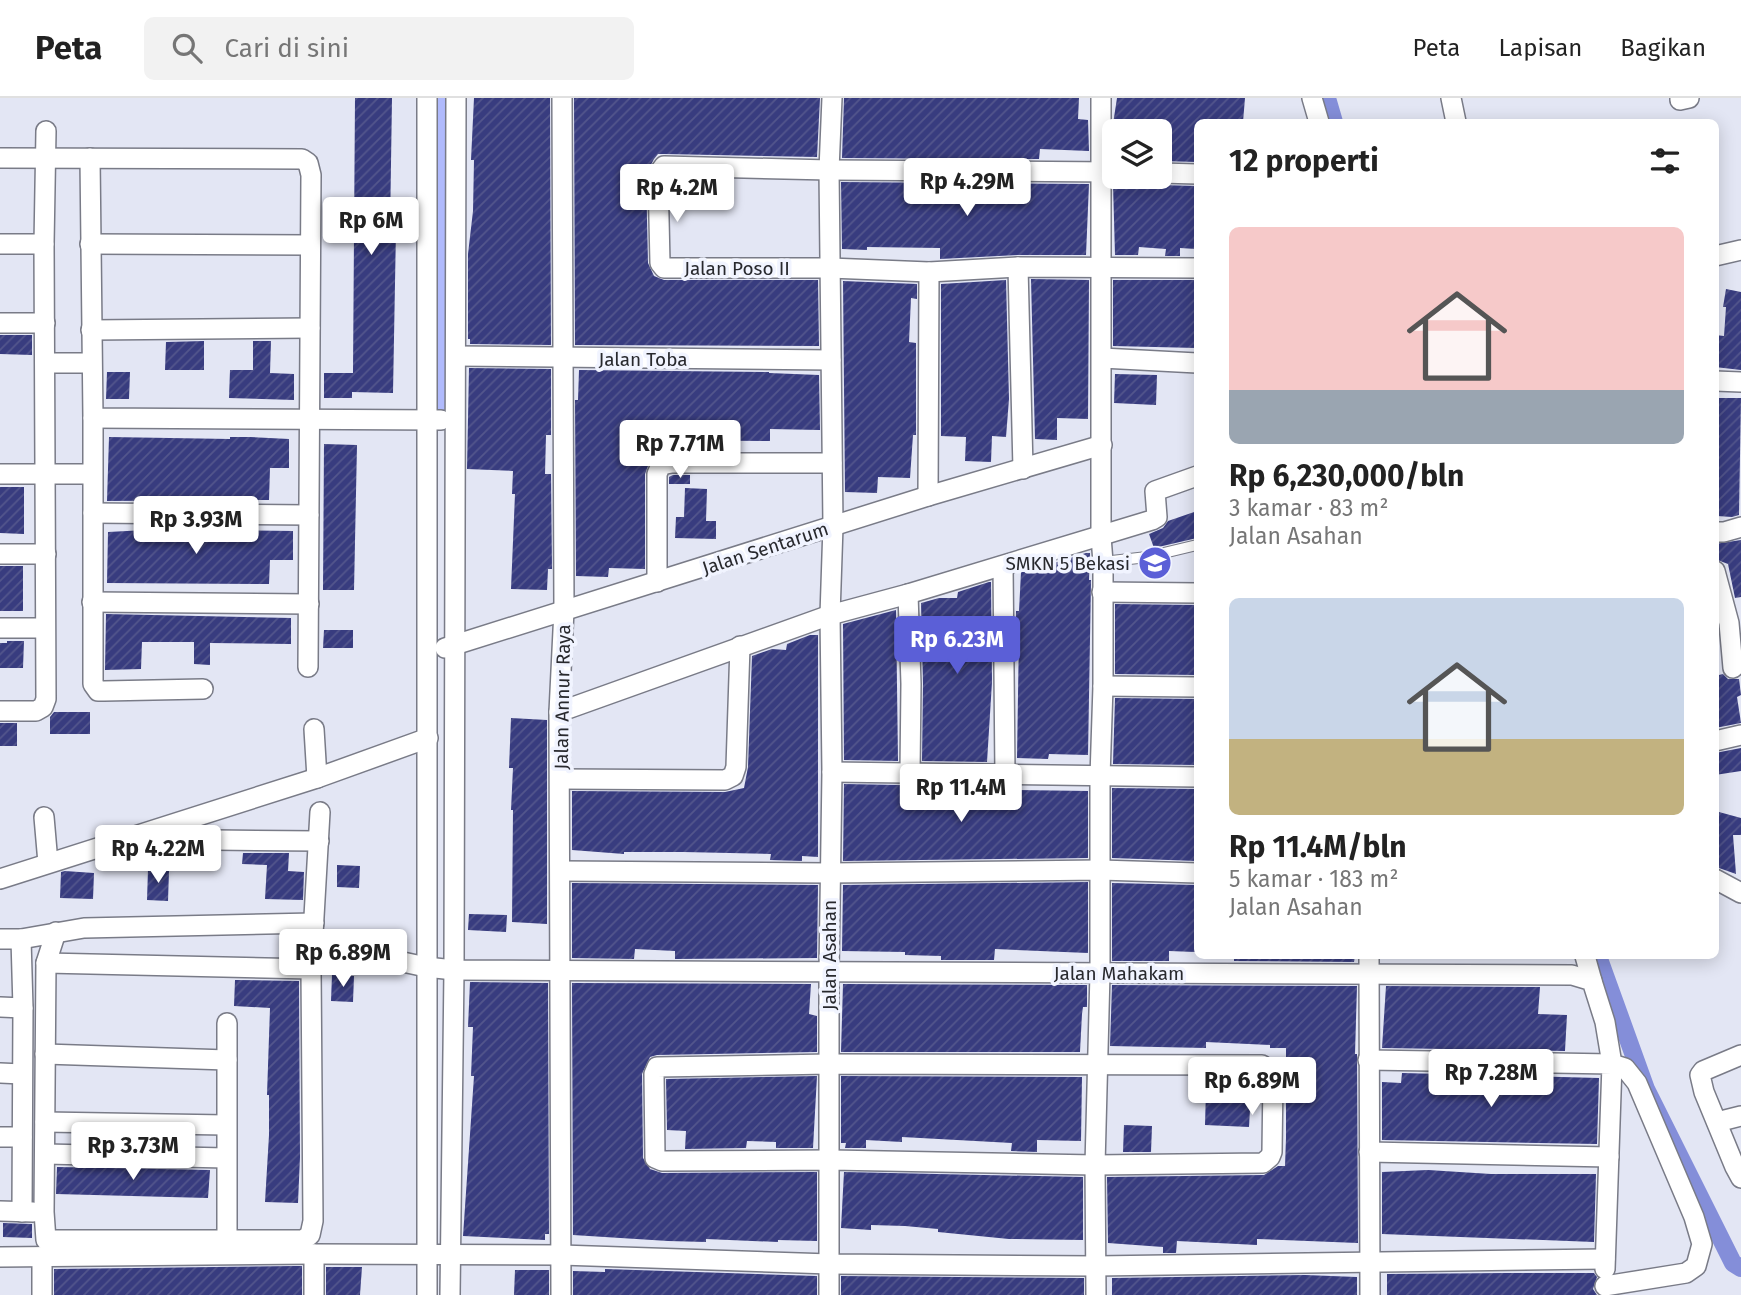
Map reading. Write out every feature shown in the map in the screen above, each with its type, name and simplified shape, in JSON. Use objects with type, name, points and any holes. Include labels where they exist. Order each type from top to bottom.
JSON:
[{"type":"street","points":[[427,1295],[428,98]]},
{"type":"street","points":[[450,1295],[454,970],[456,98]]},
{"type":"street","name":"Jalan Annur Raya","points":[[561,1295],[559,712],[564,610],[562,98]]},
{"type":"street","name":"Jalan Asahan","points":[[829,1295],[829,873],[832,772],[830,615],[833,526],[829,170],[832,98]]},
{"type":"street","points":[[1101,98],[1103,119]]},
{"type":"street","points":[[1312,98],[1318,119]]},
{"type":"street","points":[[1451,98],[1455,119]]},
{"type":"street","points":[[1680,98],[1689,98]]},
{"type":"street","points":[[0,711],[36,711],[43,707],[46,699],[46,131]]},
{"type":"street","points":[[0,158],[303,159],[308,163],[312,174],[308,667]]},
{"type":"street","points":[[90,158],[92,677],[95,688],[104,691],[203,689]]},
{"type":"street","name":"Jalan Poso II","points":[[829,170],[664,166],[658,174],[659,259],[662,267],[830,268]]},
{"type":"street","points":[[829,170],[1102,172]]},
{"type":"street","points":[[1172,173],[1194,174]]},
{"type":"street","points":[[1096,1295],[1095,1165],[1103,686],[1100,269],[1107,189]]},
{"type":"street","points":[[0,244],[44,244]]},
{"type":"street","points":[[90,244],[310,244]]},
{"type":"street","points":[[1719,255],[1741,250]]},
{"type":"street","points":[[830,268],[929,272],[1018,267],[1194,268]]},
{"type":"street","points":[[1018,267],[1023,469]]},
{"type":"street","points":[[928,496],[929,272]]},
{"type":"street","points":[[0,323],[45,323]]},
{"type":"street","points":[[91,330],[310,328]]},
{"type":"street","name":"Jalan Toba","points":[[456,356],[831,360]]},
{"type":"street","points":[[1102,358],[1194,363]]},
{"type":"street","points":[[45,363],[91,363]]},
{"type":"street","points":[[1719,381],[1741,382]]},
{"type":"street","points":[[93,418],[454,420]]},
{"type":"street","name":"Jalan Sentarum","points":[[428,654],[928,496],[1102,445]]},
{"type":"street","points":[[657,582],[657,474],[661,465],[832,463]]},
{"type":"street","points":[[0,474],[92,474]]},
{"type":"street","points":[[559,712],[830,615],[1152,520],[1157,517],[1155,491],[1194,477]]},
{"type":"street","points":[[93,513],[309,515]]},
{"type":"street","points":[[1719,532],[1741,527]]},
{"type":"street","points":[[0,554],[46,554]]},
{"type":"street","points":[[1003,566],[1004,774]]},
{"type":"street","points":[[1719,586],[1729,622],[1730,668]]},
{"type":"street","points":[[1102,592],[1194,593]]},
{"type":"street","points":[[908,594],[910,772]]},
{"type":"street","points":[[92,602],[309,604]]},
{"type":"street","points":[[0,628],[45,628]]},
{"type":"street","points":[[560,779],[725,780],[733,776],[736,767],[740,646]]},
{"type":"street","points":[[1103,686],[1194,687]]},
{"type":"street","points":[[314,729],[317,778]]},
{"type":"street","points":[[1719,740],[1741,736]]},
{"type":"street","points":[[0,879],[317,778],[428,738]]},
{"type":"street","points":[[832,772],[1194,777]]},
{"type":"street","points":[[56,932],[46,963],[46,1240],[303,1240],[313,1230],[311,961],[320,812]]},
{"type":"street","points":[[44,817],[48,863]]},
{"type":"street","points":[[214,840],[319,842]]},
{"type":"street","points":[[561,871],[829,873],[1100,870],[1194,873]]},
{"type":"street","points":[[1719,881],[1741,893]]},
{"type":"street","points":[[0,939],[21,939],[84,928],[314,923]]},
{"type":"street","points":[[21,939],[22,1212]]},
{"type":"street","name":"Jalan Mahakam","points":[[46,963],[311,961],[361,953],[454,970],[1100,973],[1369,964],[1572,975],[1592,981]]},
{"type":"street","points":[[1368,1060],[1612,1064],[1625,1068],[1637,1083],[1694,1217],[1702,1244],[1696,1266],[1686,1273],[1606,1290],[1612,1064],[1605,1023],[1586,959]]},
{"type":"street","points":[[1369,964],[1370,1295]]},
{"type":"street","points":[[0,1007],[23,1008]]},
{"type":"street","points":[[227,1023],[227,1241]]},
{"type":"street","points":[[45,1054],[227,1060]]},
{"type":"street","points":[[1741,1055],[1700,1072],[1704,1093],[1741,1178]]},
{"type":"street","points":[[829,1064],[1262,1065],[1272,1072],[1273,1078],[1270,1157],[1263,1163],[1095,1165],[831,1160],[662,1161],[653,1155],[654,1074],[657,1067],[829,1064]]},
{"type":"street","points":[[0,1073],[22,1074]]},
{"type":"street","points":[[1717,1122],[1741,1116]]},
{"type":"street","points":[[45,1122],[226,1125]]},
{"type":"street","points":[[0,1137],[22,1137]]},
{"type":"street","points":[[1368,1152],[1609,1157]]},
{"type":"street","points":[[45,1154],[226,1158]]},
{"type":"street","points":[[0,1211],[44,1212]]},
{"type":"street","points":[[314,1254],[314,1295]]},
{"type":"street","points":[[0,1257],[450,1254],[830,1264],[1096,1266],[1605,1259]]},
{"type":"street","points":[[42,1258],[42,1295]]},
{"type":"lane","points":[[1103,562],[1147,557],[1194,546]]},
{"type":"shaded area","points":[[427,98],[456,98],[454,420],[428,419]]},
{"type":"building","points":[[355,98],[392,98],[390,229],[396,229],[393,393],[352,392],[352,398],[324,398],[324,373],[353,373]]},
{"type":"building","points":[[474,98],[550,98],[551,345],[470,344],[468,339],[468,254],[473,211],[474,160],[471,160]]},
{"type":"building","points":[[574,98],[820,98],[817,157],[658,154],[646,174],[648,263],[654,276],[664,280],[818,280],[819,346],[575,345]]},
{"type":"building","points":[[844,98],[1079,98],[1078,119],[1088,120],[1089,151],[1040,149],[1039,159],[842,158]]},
{"type":"building","points":[[1117,98],[1245,98],[1243,119],[1194,119],[1194,162],[1172,161],[1172,119],[1114,119]]},
{"type":"building","points":[[841,182],[1089,184],[1086,255],[940,259],[940,248],[842,249]]},
{"type":"building","points":[[1172,185],[1194,186],[1194,249],[1180,248],[1180,256],[1165,256],[1166,249],[1139,247],[1138,255],[1115,255],[1113,189],[1172,189]]},
{"type":"building","points":[[1031,279],[1089,280],[1088,419],[1057,418],[1057,440],[1035,439]]},
{"type":"building","points":[[1006,280],[1009,399],[1006,437],[992,436],[991,462],[965,461],[966,437],[941,436],[941,284]]},
{"type":"building","points":[[1113,280],[1194,280],[1194,348],[1113,346]]},
{"type":"building","points":[[843,281],[917,284],[917,299],[911,298],[909,342],[916,343],[916,435],[913,435],[910,478],[878,477],[877,493],[845,492]]},
{"type":"building","points":[[1726,289],[1741,292],[1741,370],[1719,367],[1719,335],[1724,336],[1726,307],[1723,307]]},
{"type":"building","points":[[0,335],[32,335],[32,355],[0,354]]},
{"type":"building","points":[[204,341],[204,370],[165,370],[166,342]]},
{"type":"building","points":[[253,341],[271,341],[270,373],[294,374],[294,400],[229,398],[230,370],[253,370]]},
{"type":"building","points":[[469,368],[551,369],[551,435],[546,435],[545,474],[551,474],[552,569],[548,569],[547,590],[511,589],[515,494],[512,494],[513,471],[467,469]]},
{"type":"building","points":[[579,370],[819,375],[820,430],[770,429],[770,441],[652,440],[651,458],[645,474],[645,569],[609,568],[608,577],[576,576],[575,400],[578,400]]},
{"type":"building","points":[[107,372],[130,372],[129,399],[106,399]]},
{"type":"building","points":[[1115,374],[1157,375],[1156,405],[1114,403]]},
{"type":"building","points":[[1719,398],[1741,398],[1739,515],[1719,516]]},
{"type":"building","points":[[109,437],[289,439],[289,468],[270,468],[269,500],[107,501]]},
{"type":"building","points":[[324,444],[357,445],[354,590],[323,590]]},
{"type":"building","points":[[690,475],[690,484],[669,484],[669,477]]},
{"type":"building","points":[[0,487],[24,487],[24,534],[0,533]]},
{"type":"building","points":[[685,488],[707,489],[706,521],[716,521],[716,539],[675,538],[676,517],[684,517]]},
{"type":"building","points":[[1194,512],[1194,539],[1154,548],[1149,534],[1163,528],[1168,521]]},
{"type":"building","points":[[165,529],[293,531],[293,560],[270,560],[269,584],[107,583],[108,532]]},
{"type":"building","points":[[1741,540],[1741,597],[1735,598],[1728,564],[1719,561],[1719,543]]},
{"type":"building","points":[[1090,553],[1091,580],[1088,755],[1049,754],[1048,759],[1017,758],[1019,632],[1016,632],[1016,611],[1019,611],[1021,572],[1054,565]]},
{"type":"building","points":[[0,566],[23,566],[23,611],[0,611]]},
{"type":"building","points":[[989,582],[992,682],[987,762],[922,761],[921,603],[939,598],[957,598],[958,592]]},
{"type":"building","points":[[1115,604],[1194,605],[1194,675],[1115,674]]},
{"type":"building","points":[[896,610],[898,761],[844,760],[843,624]]},
{"type":"building","points":[[106,614],[291,618],[291,644],[210,643],[210,665],[194,664],[194,642],[142,642],[141,669],[105,670]]},
{"type":"building","points":[[324,630],[353,630],[353,648],[323,648]]},
{"type":"building","points":[[810,635],[818,635],[818,857],[802,856],[802,861],[770,860],[771,854],[624,854],[572,850],[572,791],[725,792],[744,788],[748,767],[752,656],[772,649],[786,650],[787,644]]},
{"type":"building","points":[[24,641],[23,668],[0,668],[0,643]]},
{"type":"building","points":[[1723,674],[1728,679],[1739,679],[1741,695],[1737,697],[1741,723],[1719,727],[1719,675]]},
{"type":"building","points":[[1115,698],[1194,699],[1194,765],[1113,764]]},
{"type":"building","points":[[54,712],[90,712],[90,734],[50,734],[50,717]]},
{"type":"building","points":[[511,718],[547,720],[547,924],[512,922],[513,768],[509,768]]},
{"type":"building","points":[[0,723],[17,723],[17,746],[0,746]]},
{"type":"building","points":[[1741,748],[1741,771],[1719,774],[1719,752]]},
{"type":"building","points":[[844,784],[986,789],[985,809],[1009,810],[1010,790],[1088,791],[1088,858],[843,861]]},
{"type":"building","points":[[1112,788],[1194,789],[1194,861],[1112,858]]},
{"type":"building","points":[[1719,812],[1741,818],[1741,835],[1733,835],[1736,874],[1719,868]]},
{"type":"building","points":[[243,853],[289,853],[288,871],[304,872],[303,900],[265,899],[267,865],[242,864]]},
{"type":"building","points":[[337,865],[360,866],[359,888],[337,887]]},
{"type":"building","points":[[148,870],[169,871],[168,901],[147,900]]},
{"type":"building","points":[[61,872],[94,873],[93,899],[60,898]]},
{"type":"building","points":[[1088,882],[1088,953],[995,949],[994,960],[941,960],[941,956],[905,955],[905,952],[842,951],[843,885]]},
{"type":"building","points":[[572,883],[818,885],[817,958],[675,959],[675,951],[635,949],[634,959],[572,958]]},
{"type":"building","points":[[1112,883],[1194,885],[1194,952],[1169,951],[1169,961],[1112,961]]},
{"type":"building","points":[[469,914],[507,915],[506,932],[468,930]]},
{"type":"building","points":[[1234,959],[1354,959],[1354,962]]},
{"type":"building","points":[[332,975],[354,976],[353,1002],[331,1001]]},
{"type":"building","points":[[235,980],[299,981],[298,1203],[265,1202],[269,1135],[267,1095],[270,1008],[234,1006]]},
{"type":"building","points":[[470,982],[548,983],[549,1234],[545,1234],[545,1240],[463,1236],[474,1076],[471,1076],[473,1027],[468,1027]]},
{"type":"building","points":[[572,983],[811,984],[809,1014],[817,1016],[817,1052],[650,1057],[642,1074],[643,1158],[650,1169],[662,1173],[817,1172],[817,1241],[706,1239],[706,1242],[573,1235]]},
{"type":"building","points":[[843,984],[1087,985],[1087,1007],[1083,1007],[1080,1052],[841,1052]]},
{"type":"building","points":[[1112,985],[1357,986],[1355,1054],[1358,1243],[1257,1239],[1257,1245],[1177,1241],[1176,1253],[1163,1253],[1163,1247],[1108,1243],[1107,1177],[1264,1175],[1278,1166],[1285,1166],[1286,1138],[1286,1048],[1206,1042],[1206,1048],[1110,1046]]},
{"type":"building","points":[[1386,986],[1540,987],[1538,1014],[1567,1015],[1565,1051],[1382,1048]]},
{"type":"building","points":[[1402,1073],[1599,1078],[1597,1144],[1382,1140],[1382,1082],[1401,1083]]},
{"type":"building","points":[[817,1076],[813,1148],[776,1148],[776,1142],[747,1141],[746,1148],[685,1149],[686,1131],[667,1130],[666,1079]]},
{"type":"building","points":[[841,1076],[1082,1077],[1081,1141],[1037,1140],[1037,1152],[1011,1151],[1012,1143],[902,1137],[902,1142],[866,1140],[866,1148],[845,1148],[846,1143],[841,1143]]},
{"type":"building","points":[[1206,1090],[1251,1092],[1249,1127],[1205,1125]]},
{"type":"building","points":[[1124,1125],[1152,1126],[1151,1152],[1123,1152]]},
{"type":"building","points":[[57,1167],[210,1170],[208,1198],[56,1194]]},
{"type":"building","points":[[1428,1170],[1491,1174],[1596,1174],[1594,1242],[1382,1234],[1382,1172]]},
{"type":"building","points":[[844,1172],[1083,1177],[1083,1240],[1009,1239],[905,1226],[871,1225],[871,1230],[841,1228]]},
{"type":"building","points":[[3,1223],[32,1224],[32,1238],[3,1237]]},
{"type":"building","points":[[302,1266],[302,1295],[54,1295],[54,1269]]},
{"type":"building","points":[[326,1267],[362,1267],[360,1295],[326,1295]]},
{"type":"building","points":[[605,1269],[817,1276],[817,1295],[573,1295],[573,1271],[605,1272]]},
{"type":"building","points":[[515,1270],[549,1270],[549,1295],[514,1295]]},
{"type":"building","points":[[1594,1273],[1597,1277],[1593,1289],[1597,1295],[1387,1295],[1387,1274]]},
{"type":"building","points":[[1305,1275],[1357,1277],[1357,1295],[1112,1295],[1112,1278]]},
{"type":"building","points":[[841,1276],[1084,1278],[1084,1295],[841,1295]]},
{"type":"waterway","points":[[1327,98],[1333,119]]},
{"type":"waterway","points":[[1599,959],[1646,1089],[1733,1263],[1741,1268]]},
{"type":"place","name":"SMKN 5 Bekasi","points":[[1155,563]]}]
